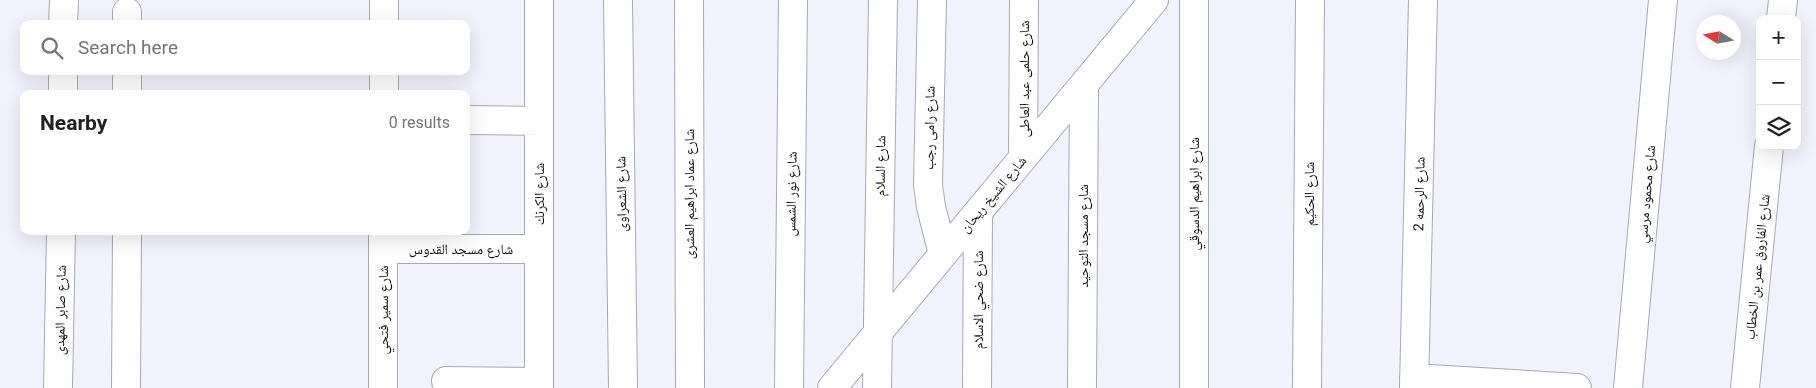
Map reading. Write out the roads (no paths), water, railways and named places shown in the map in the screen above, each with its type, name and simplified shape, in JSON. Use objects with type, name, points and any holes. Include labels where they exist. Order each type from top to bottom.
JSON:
[{"type":"street","points":[[64,0],[64,20]]},
{"type":"street","points":[[384,0],[384,20]]},
{"type":"street","name":"شارع الكرنك","points":[[538,0],[539,385]]},
{"type":"street","name":"شارع الشعراوى","points":[[618,0],[623,388]]},
{"type":"street","name":"شارع عماد ابراهيم العشرى","points":[[689,0],[690,388]]},
{"type":"street","name":"شارع نور الشمس","points":[[789,388],[794,0]]},
{"type":"street","name":"شارع السلام","points":[[877,388],[883,0]]},
{"type":"street","name":"شارع رامى رجب","points":[[932,0],[928,185],[931,207],[943,254]]},
{"type":"street","name":"شارع حلمى عبد العاطى","points":[[1024,0],[1024,157]]},
{"type":"street","name":"شارع الشيخ ريحان","points":[[832,388],[1154,0]]},
{"type":"street","name":"شارع ابراهيم الدسوقي","points":[[1194,0],[1194,388]]},
{"type":"street","name":"شارع الحكيم","points":[[1307,388],[1310,0]]},
{"type":"street","name":"شارع الرحمه 2","points":[[1414,383],[1423,0]]},
{"type":"street","name":"شارع محمود مرسي","points":[[1628,388],[1664,0]]},
{"type":"street","points":[[1781,15],[1783,0]]},
{"type":"street","points":[[62,90],[63,75]]},
{"type":"street","points":[[127,75],[127,90]]},
{"type":"street","points":[[384,75],[384,90]]},
{"type":"street","name":"شارع مسجد التوحيد","points":[[1082,388],[1084,85]]},
{"type":"street","points":[[470,120],[539,121]]},
{"type":"street","name":"شارع الفاروق عمر بن الخطاب","points":[[1745,388],[1769,150]]},
{"type":"street","name":"شارع ضحي الاسلام","points":[[977,388],[978,213]]},
{"type":"street","name":"شارع صابر المهدى","points":[[58,388],[61,235]]},
{"type":"street","points":[[126,235],[126,388]]},
{"type":"street","name":"شارع مسجد القدوس","points":[[383,240],[539,249]]},
{"type":"street","name":"شارع سمير فتحي","points":[[383,240],[383,388]]},
{"type":"street","points":[[446,381],[539,385]]},
{"type":"street","points":[[1414,383],[1577,388]]}]
